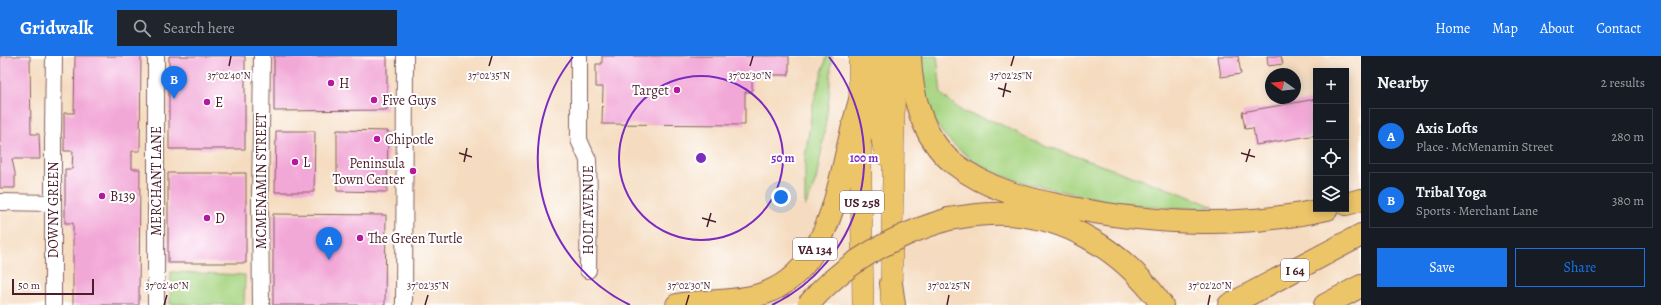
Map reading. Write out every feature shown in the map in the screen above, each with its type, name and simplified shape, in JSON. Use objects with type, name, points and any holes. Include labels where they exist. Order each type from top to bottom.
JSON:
[{"type":"highway","points":[[910,56],[912,86],[917,105],[929,134],[951,161],[970,175],[1016,195],[1054,204],[1149,220],[1207,223],[1239,222],[1314,212]]},
{"type":"highway","name":"VA 134","points":[[677,305],[746,298],[760,295],[786,282],[808,260],[821,238],[830,218],[860,100]]},
{"type":"highway","points":[[1349,203],[1361,200]]},
{"type":"highway","points":[[808,305],[830,282],[867,254],[898,237],[949,219],[992,214],[1034,217],[1075,230],[1098,242],[1121,259],[1140,277],[1162,305]]},
{"type":"highway","name":"I 64","points":[[1229,305],[1361,235]]},
{"type":"highway","points":[[891,283],[892,305]]},
{"type":"highway","points":[[1325,305],[1361,286]]},
{"type":"highway","points":[[1356,305],[1361,301]]},
{"type":"main road","name":"US 258","points":[[859,56],[863,305]]},
{"type":"main road","points":[[876,56],[878,119],[894,199]]},
{"type":"main road","name":"US 258","points":[[891,283],[894,199],[895,56]]},
{"type":"street","name":"DOWNY GREEN","points":[[53,305],[54,56]]},
{"type":"street","name":"MERCHANT LANE","points":[[156,56],[156,305]]},
{"type":"street","name":"MCMENAMIN STREET","points":[[261,305],[262,56]]},
{"type":"street","points":[[404,305],[405,56]]},
{"type":"street","name":"HOLT AVENUE","points":[[579,56],[579,140],[588,160],[588,270]]},
{"type":"street","points":[[0,202],[53,203]]},
{"type":"green space","points":[[827,56],[832,56],[829,98],[822,148],[816,180],[805,207],[805,158],[813,104]]},
{"type":"green space","points":[[920,56],[937,56],[941,94],[963,112],[998,123],[1035,142],[1180,193],[1214,207],[1152,207],[1112,201],[1028,183],[1003,176],[988,169],[969,157],[957,147],[946,137],[936,123],[928,104],[922,76]]},
{"type":"green space","points":[[171,272],[245,275],[244,305],[170,304]]},
{"type":"building","points":[[0,56],[30,56],[31,134],[39,134],[40,159],[12,159],[15,173],[15,188],[0,188]]},
{"type":"building","name":"B139","points":[[75,56],[141,56],[140,151],[132,151],[132,169],[140,169],[139,305],[73,305],[73,223],[65,223],[65,169],[72,169],[73,151],[64,151],[64,113],[74,113]]},
{"type":"building","name":"E","points":[[169,56],[245,56],[245,149],[169,149]]},
{"type":"building","name":"H","points":[[274,56],[387,56],[387,110],[274,111]]},
{"type":"building","name":"Target","points":[[602,56],[789,56],[789,75],[752,75],[752,92],[745,92],[745,125],[602,124],[603,87],[596,87],[596,64],[602,64]]},
{"type":"building","points":[[1218,56],[1238,56],[1241,74],[1221,77]]},
{"type":"building","points":[[1267,56],[1281,56],[1283,64],[1268,66]]},
{"type":"building","points":[[1313,100],[1313,136],[1256,145],[1253,128],[1245,129],[1242,112],[1288,104],[1301,104],[1301,102]]},
{"type":"building","points":[[337,130],[388,131],[387,192],[337,191]]},
{"type":"building","name":"L","points":[[276,131],[315,131],[314,192],[275,192]]},
{"type":"building","name":"D","points":[[168,173],[246,173],[246,263],[168,263]]},
{"type":"building","points":[[273,214],[386,215],[385,305],[273,305]]},
{"type":"place","name":"H","points":[[331,83]]},
{"type":"place","name":"Target","points":[[677,90]]},
{"type":"place","name":"Tribal Yoga","points":[[174,99]]},
{"type":"place","name":"Five Guys","points":[[374,100]]},
{"type":"place","name":"E","points":[[207,102]]},
{"type":"place","name":"Chipotle","points":[[377,139]]},
{"type":"place","name":"L","points":[[295,162]]},
{"type":"place","name":"Peninsula Town Center","points":[[413,171]]},
{"type":"place","name":"B139","points":[[102,196]]},
{"type":"place","name":"D","points":[[207,218]]},
{"type":"place","name":"The Green Turtle","points":[[360,238]]},
{"type":"place","name":"Axis Lofts","points":[[329,260]]}]
